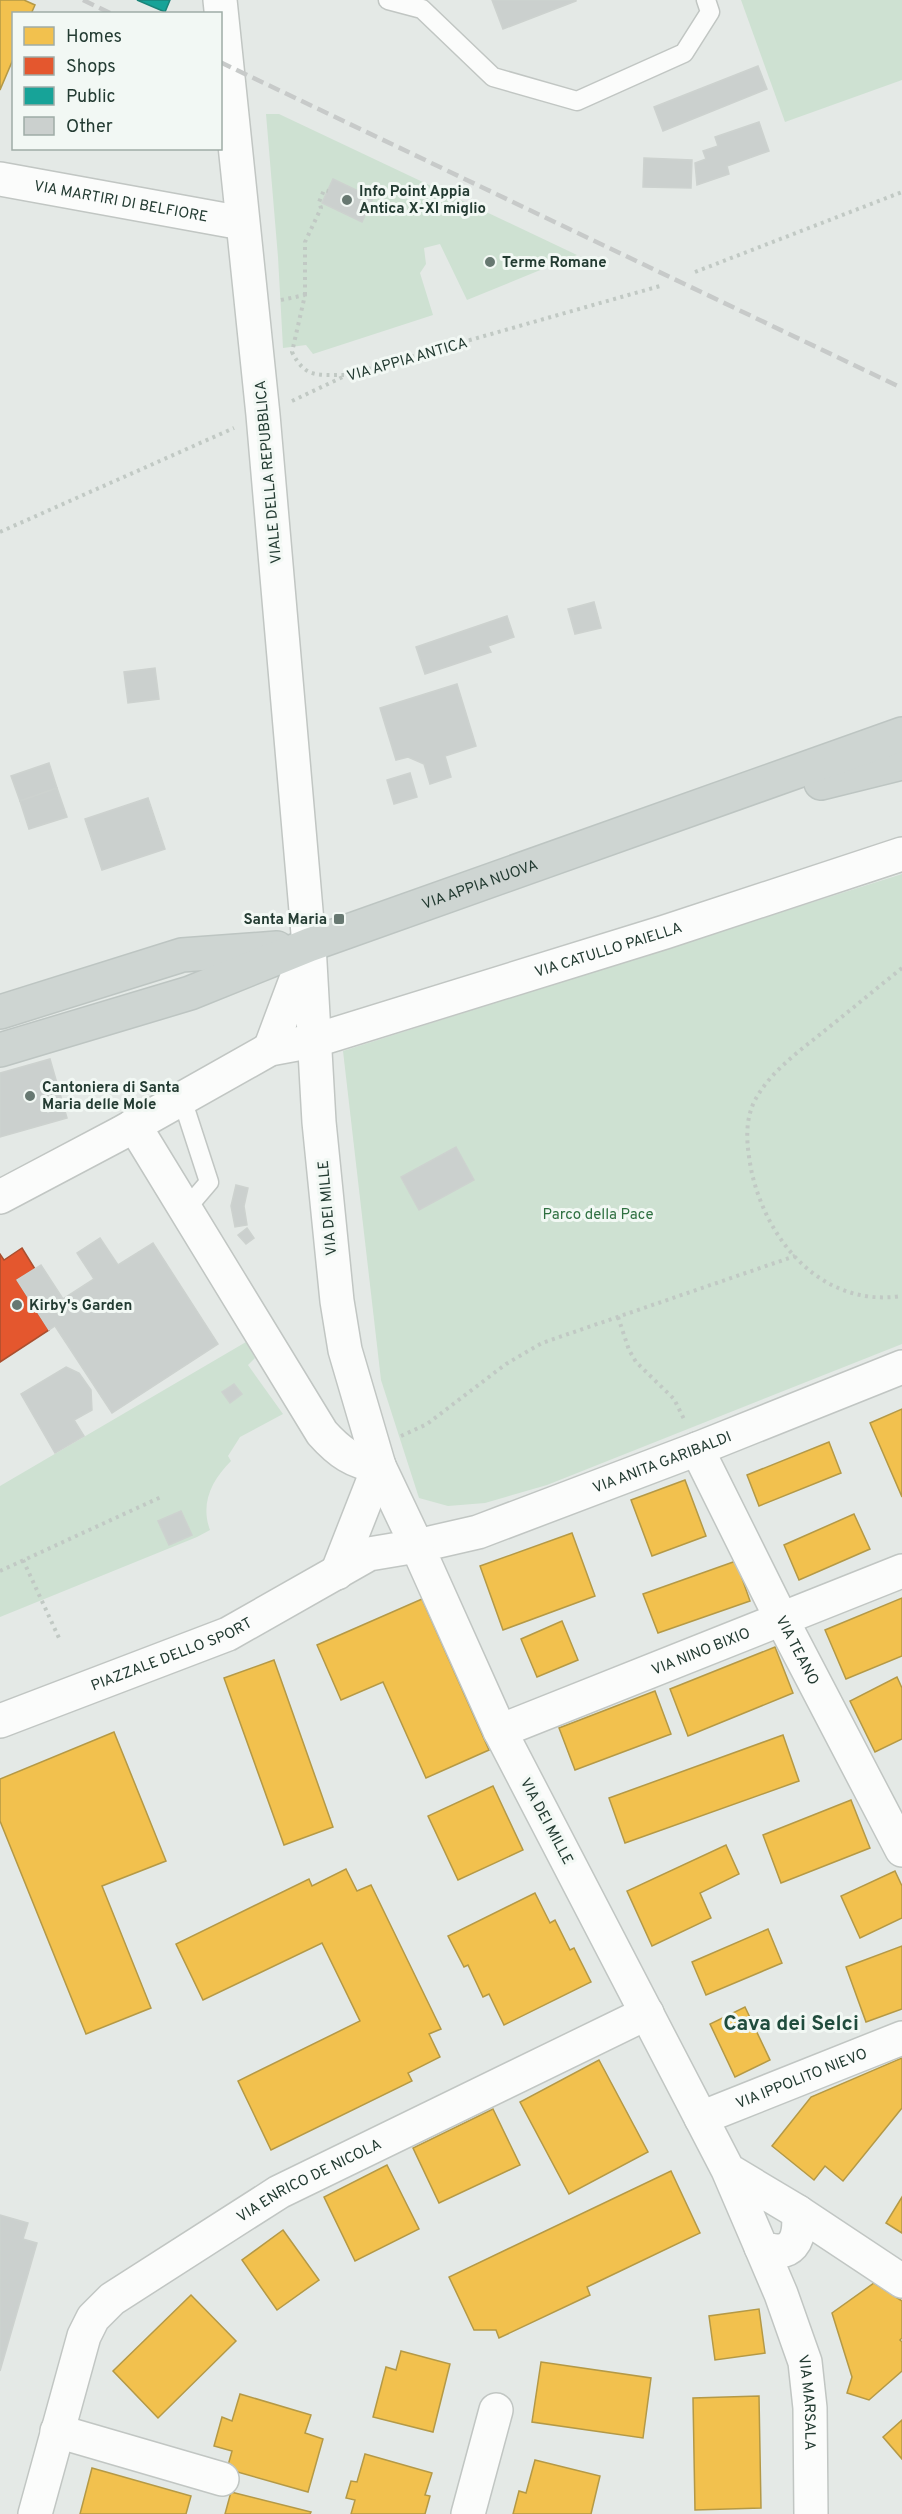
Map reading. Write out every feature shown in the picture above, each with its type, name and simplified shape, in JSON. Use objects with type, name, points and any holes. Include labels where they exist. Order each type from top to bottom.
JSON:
[{"type":"main road","name":"VIA APPIA NUOVA","points":[[0,1050],[190,993],[309,945],[902,734]]},
{"type":"main road","name":"VIA APPIA NUOVA","points":[[653,824],[902,763]]},
{"type":"main road","name":"VIA APPIA NUOVA","points":[[0,1012],[182,955],[309,945]]},
{"type":"street","name":"VIALE DELLA REPUBBLICA","points":[[222,20],[242,224],[253,305],[309,945]]},
{"type":"street","name":"VIA MARTIRI DI BELFIORE","points":[[0,179],[242,224]]},
{"type":"street","name":"VIA CATULLO PAIELLA","points":[[0,1197],[270,1049],[313,1041],[665,932],[902,854]]},
{"type":"street","name":"VIA DEI MILLE","points":[[309,945],[313,1041],[337,1301],[345,1350],[376,1458],[500,1731],[728,2170],[776,2246]]},
{"type":"street","points":[[270,1049],[309,945]]},
{"type":"street","points":[[134,1125],[322,1433],[345,1455],[355,1461],[376,1458],[337,1573]]},
{"type":"street","name":"VIA ANITA GARIBALDI","points":[[417,1546],[478,1532],[697,1449],[902,1367]]},
{"type":"street","name":"VIA TEANO","points":[[697,1449],[782,1620],[902,1850]]},
{"type":"street","name":"PIAZZALE DELLO SPORT","points":[[0,1721],[228,1634],[369,1554],[417,1546]]},
{"type":"street","name":"VIA NINO BIXIO","points":[[500,1731],[902,1571]]},
{"type":"street","name":"VIA ENRICO DE NICOLA","points":[[35,2514],[84,2336],[93,2318],[112,2299],[279,2192],[647,2013]]},
{"type":"street","name":"VIA IPPOLITO NIEVO","points":[[701,2118],[902,2038]]},
{"type":"street","points":[[728,2170],[798,2212],[902,2281]]},
{"type":"street","points":[[776,2246],[798,2236],[798,2212]]},
{"type":"street","name":"VIA MARSALA","points":[[776,2246],[782,2277],[781,2294],[805,2362],[808,2380],[811,2514]]},
{"type":"street","points":[[468,2514],[496,2410]]},
{"type":"street","points":[[57,2431],[222,2479]]},
{"type":"lane","points":[[388,0],[422,9],[493,77],[577,101],[684,53],[710,12],[706,0]]},
{"type":"lane","points":[[182,1099],[209,1182],[186,1209]]},
{"type":"path","points":[[328,191],[324,190],[319,202],[321,208],[305,242],[305,296],[292,351],[298,364],[314,375],[347,375]]},
{"type":"path","points":[[695,272],[902,192]]},
{"type":"path","name":"VIA APPIA ANTICA","points":[[0,532],[263,415],[347,375],[660,286]]},
{"type":"path","points":[[253,305],[305,296]]},
{"type":"path","points":[[902,968],[791,1057],[755,1100],[746,1129],[747,1148],[753,1176],[763,1207],[777,1236],[795,1256],[817,1277],[845,1292],[874,1297],[902,1296]]},
{"type":"path","points":[[376,1458],[427,1424],[506,1364],[542,1343],[795,1256]]},
{"type":"path","points":[[618,1317],[629,1350],[636,1362],[674,1399],[683,1417]]},
{"type":"path","points":[[0,1571],[161,1497]]},
{"type":"path","points":[[23,1560],[59,1638]]},
{"type":"green space","points":[[741,0],[902,0],[902,80],[785,122]]},
{"type":"green space","points":[[266,114],[279,114],[577,255],[467,300],[440,244],[424,248],[426,264],[420,273],[433,315],[313,354],[306,345],[283,348]]},
{"type":"green space","name":"Parco della Pace","points":[[902,874],[902,1344],[547,1485],[485,1503],[448,1506],[419,1498],[381,1380],[343,1051]]},
{"type":"green space","points":[[246,1342],[255,1358],[248,1365],[283,1414],[240,1437],[228,1456],[231,1461],[213,1484],[207,1501],[207,1520],[210,1530],[0,1617],[0,1486]]},
{"type":"building: Homes","points":[[0,0],[24,0],[35,5],[32,12],[12,12],[12,62],[0,90]]},
{"type":"building: Homes","points":[[902,1409],[902,1497],[870,1423]]},
{"type":"building: Homes","points":[[829,1442],[841,1473],[759,1506],[747,1475]]},
{"type":"building: Homes","points":[[685,1480],[706,1536],[652,1556],[631,1500]]},
{"type":"building: Homes","points":[[854,1514],[870,1549],[799,1580],[784,1545]]},
{"type":"building: Homes","points":[[572,1533],[595,1596],[503,1630],[480,1566]]},
{"type":"building: Homes","points":[[736,1561],[750,1601],[658,1633],[643,1594]]},
{"type":"building: Homes","points":[[902,1598],[902,1656],[846,1679],[825,1630]]},
{"type":"building: Homes","points":[[422,1599],[489,1750],[426,1778],[383,1682],[341,1700],[317,1645]]},
{"type":"building: Homes","points":[[562,1621],[578,1660],[537,1677],[521,1639]]},
{"type":"building: Homes","points":[[775,1647],[793,1693],[688,1736],[670,1689]]},
{"type":"building: Homes","points":[[274,1660],[333,1827],[284,1845],[224,1678]]},
{"type":"building: Homes","points":[[897,1677],[902,1688],[902,1739],[875,1752],[850,1701]]},
{"type":"building: Homes","points":[[655,1691],[671,1734],[575,1770],[559,1728]]},
{"type":"building: Homes","points":[[114,1732],[166,1861],[102,1886],[151,2008],[86,2034],[0,1821],[0,1779]]},
{"type":"building: Homes","points":[[783,1735],[799,1781],[625,1843],[609,1798]]},
{"type":"building: Homes","points":[[493,1786],[523,1850],[458,1880],[428,1816]]},
{"type":"building: Homes","points":[[851,1800],[870,1848],[781,1883],[763,1835]]},
{"type":"building: Homes","points":[[726,1845],[739,1874],[700,1893],[711,1918],[652,1946],[627,1891]]},
{"type":"building: Homes","points":[[346,1869],[357,1891],[371,1885],[441,2029],[429,2034],[440,2057],[408,2073],[412,2081],[271,2150],[238,2081],[360,2021],[322,1943],[203,2000],[176,1944],[309,1879],[312,1886]]},
{"type":"building: Homes","points":[[895,1871],[902,1886],[902,1918],[860,1938],[841,1896]]},
{"type":"building: Homes","points":[[535,1893],[550,1923],[555,1920],[570,1950],[574,1948],[591,1982],[504,2025],[489,1994],[483,1997],[468,1965],[464,1967],[448,1936]]},
{"type":"building: Homes","points":[[768,1929],[782,1963],[706,1995],[692,1962]]},
{"type":"building: Homes","points":[[902,1946],[902,2009],[866,2022],[846,1967]]},
{"type":"building: Homes","points":[[745,2007],[770,2060],[735,2077],[710,2024]]},
{"type":"building: Homes","points":[[902,2058],[902,2108],[843,2181],[825,2166],[814,2180],[772,2146],[811,2097]]},
{"type":"building: Homes","points":[[599,2060],[648,2152],[569,2194],[520,2102]]},
{"type":"building: Homes","points":[[493,2109],[520,2165],[439,2203],[413,2148]]},
{"type":"building: Homes","points":[[387,2165],[419,2229],[355,2261],[324,2197]]},
{"type":"building: Homes","points":[[671,2171],[700,2233],[587,2287],[590,2295],[499,2338],[496,2330],[474,2330],[449,2277]]},
{"type":"building: Homes","points":[[902,2197],[902,2233],[886,2223]]},
{"type":"building: Homes","points":[[283,2230],[319,2280],[277,2310],[242,2260]]},
{"type":"building: Homes","points":[[874,2283],[902,2301],[902,2338],[900,2340],[902,2342],[902,2371],[869,2400],[847,2393],[852,2377],[832,2313]]},
{"type":"building: Homes","points":[[191,2295],[236,2341],[158,2418],[113,2371]]},
{"type":"building: Homes","points":[[759,2309],[765,2353],[715,2360],[709,2316]]},
{"type":"building: Homes","points":[[401,2351],[450,2364],[433,2432],[373,2417],[386,2367],[396,2370]]},
{"type":"building: Homes","points":[[541,2362],[651,2378],[643,2438],[532,2422]]},
{"type":"building: Homes","points":[[240,2394],[311,2415],[305,2433],[323,2439],[308,2492],[227,2469],[232,2451],[214,2446],[222,2417],[232,2421]]},
{"type":"building: Homes","points":[[759,2396],[761,2508],[695,2510],[693,2398]]},
{"type":"building: Homes","points":[[902,2420],[902,2459],[883,2437]]},
{"type":"building: Homes","points":[[365,2454],[432,2473],[425,2495],[430,2496],[425,2514],[351,2514],[355,2500],[346,2498],[351,2481],[357,2482]]},
{"type":"building: Homes","points":[[535,2460],[600,2476],[591,2514],[513,2514],[519,2491],[526,2493]]},
{"type":"building: Homes","points":[[92,2468],[191,2496],[186,2514],[80,2514]]},
{"type":"building: Homes","points":[[231,2492],[311,2512],[310,2514],[225,2514]]},
{"type":"building: Shops","name":"Kirby's Garden","points":[[22,1248],[35,1269],[17,1280],[49,1330],[0,1362],[0,1254],[4,1260]]},
{"type":"building: Public","points":[[137,0],[170,0],[165,12]]},
{"type":"building: Other","points":[[492,0],[576,0],[576,1],[503,29]]},
{"type":"building: Other","points":[[758,66],[767,89],[663,131],[654,107]]},
{"type":"building: Other","points":[[759,122],[769,151],[727,166],[729,174],[697,185],[695,163],[706,159],[703,151],[718,146],[715,137]]},
{"type":"building: Other","points":[[644,158],[692,160],[691,188],[643,187]]},
{"type":"building: Other","name":"Info Point Appia Antica X-XI miglio","points":[[333,179],[373,198],[362,222],[322,203]]},
{"type":"building: Other","points":[[594,602],[601,628],[575,634],[568,609]]},
{"type":"building: Other","points":[[507,616],[514,637],[488,646],[491,652],[425,674],[416,647]]},
{"type":"building: Other","points":[[155,668],[159,699],[128,703],[124,672]]},
{"type":"building: Other","points":[[457,684],[476,746],[445,756],[451,777],[430,784],[424,764],[408,757],[396,760],[380,708]]},
{"type":"building: Other","points":[[49,763],[57,788],[20,801],[11,776]]},
{"type":"building: Other","points":[[410,773],[417,797],[394,804],[387,780]]},
{"type":"building: Other","points":[[57,788],[67,817],[29,829],[20,801]]},
{"type":"building: Other","points":[[148,798],[165,849],[102,870],[85,819]]},
{"type":"building: Other","name":"Cantoniera di Santa Maria delle Mole","points":[[50,1059],[67,1118],[0,1137],[0,1073]]},
{"type":"building: Other","points":[[456,1147],[474,1180],[419,1210],[401,1177]]},
{"type":"building: Other","points":[[236,1185],[248,1188],[244,1206],[247,1225],[235,1227],[231,1206]]},
{"type":"building: Other","points":[[247,1228],[254,1238],[246,1244],[238,1235]]},
{"type":"building: Other","points":[[100,1238],[118,1265],[153,1243],[218,1344],[112,1413],[55,1326],[49,1330],[17,1280],[41,1265],[63,1299],[94,1279],[77,1253]]},
{"type":"building: Other","points":[[66,1367],[79,1373],[91,1390],[92,1410],[74,1420],[84,1436],[55,1453],[21,1394]]},
{"type":"building: Other","points":[[234,1384],[242,1394],[230,1403],[222,1392]]},
{"type":"building: Other","points":[[181,1511],[192,1535],[169,1545],[158,1521]]},
{"type":"building: Other","points":[[0,2215],[28,2223],[23,2239],[37,2243],[0,2371]]},
{"type":"railway","points":[[83,0],[108,12]]},
{"type":"railway","points":[[222,63],[902,388]]},
{"type":"place","name":"Info Point Appia Antica X-XI miglio","points":[[347,200]]},
{"type":"place","name":"Terme Romane","points":[[490,262]]},
{"type":"place","name":"Santa Maria","points":[[339,919]]},
{"type":"place","name":"Cantoniera di Santa Maria delle Mole","points":[[30,1096]]},
{"type":"place","name":"Kirby's Garden","points":[[17,1305]]},
{"type":"district","name":"Cava dei Selci","points":[[791,2023]]}]
